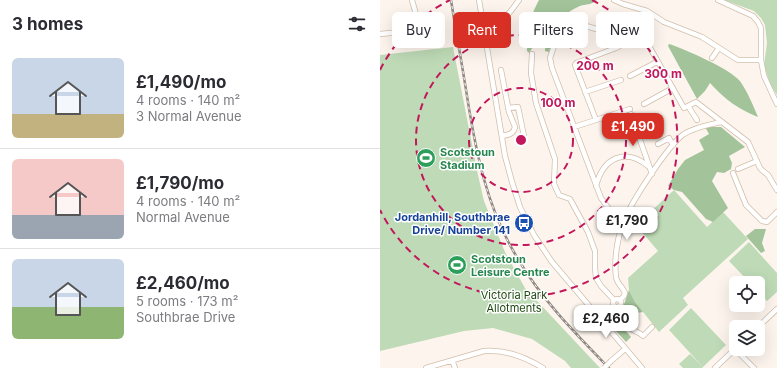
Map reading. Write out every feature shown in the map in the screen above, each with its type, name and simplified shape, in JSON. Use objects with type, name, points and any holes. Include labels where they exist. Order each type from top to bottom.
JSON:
[{"type":"street","points":[[412,0],[415,12]]},
{"type":"street","points":[[479,0],[481,12]]},
{"type":"street","points":[[510,12],[519,0]]},
{"type":"street","points":[[718,0],[753,16],[758,22],[761,28],[761,60],[764,76],[777,104]]},
{"type":"street","points":[[614,7],[616,1],[647,10],[664,22],[702,38],[738,60],[761,60]]},
{"type":"street","points":[[596,29],[568,20],[562,22],[550,58],[601,198],[622,227]]},
{"type":"street","points":[[380,34],[392,33]]},
{"type":"street","points":[[487,48],[507,164],[514,191],[534,235],[552,262],[642,368]]},
{"type":"street","points":[[596,120],[575,65],[576,63],[616,48]]},
{"type":"street","points":[[650,48],[684,108],[696,102],[748,142],[760,168],[770,178],[776,189]]},
{"type":"street","points":[[712,58],[719,48]]},
{"type":"street","points":[[532,54],[531,73],[536,103],[555,159],[554,184],[559,195],[570,199],[588,232],[595,251],[596,278],[614,300],[613,302],[617,306],[624,322],[630,329],[638,331],[643,336],[652,328]]},
{"type":"street","points":[[630,76],[657,62]]},
{"type":"street","points":[[500,70],[508,108],[515,127],[511,134],[502,136]]},
{"type":"street","points":[[585,92],[621,80]]},
{"type":"street","points":[[644,104],[673,88]]},
{"type":"street","points":[[688,106],[697,120]]},
{"type":"street","points":[[508,108],[518,107],[524,136]]},
{"type":"street","points":[[574,127],[630,109]]},
{"type":"street","points":[[631,114],[652,174]]},
{"type":"street","points":[[599,319],[621,304],[620,300],[625,293],[616,277],[616,255],[622,227],[627,214],[652,174],[673,145],[684,134],[698,128],[721,122]]},
{"type":"street","points":[[658,144],[669,138],[673,145]]},
{"type":"street","points":[[596,186],[601,171],[611,162],[619,158],[636,158],[648,166]]},
{"type":"street","points":[[738,169],[757,161]]},
{"type":"street","points":[[733,173],[746,205],[762,221],[767,222],[777,212]]},
{"type":"street","points":[[614,300],[620,300]]},
{"type":"street","points":[[765,320],[777,309]]},
{"type":"street","points":[[604,368],[625,348]]},
{"type":"street","points":[[426,368],[484,351],[499,351],[521,357],[543,368]]},
{"type":"street","points":[[715,368],[729,355]]},
{"type":"street","points":[[743,356],[754,368]]},
{"type":"street","points":[[452,360],[455,368]]},
{"type":"green space","points":[[539,0],[597,0],[591,4],[573,9],[569,12],[534,12]]},
{"type":"green space","points":[[724,0],[777,0],[777,95],[770,84],[764,65],[767,43],[765,25],[754,11]]},
{"type":"green space","points":[[669,44],[707,60],[735,76],[745,89],[758,117],[732,103],[710,83],[697,99],[668,46]]},
{"type":"green space","name":"Victoria Park Allotments","points":[[453,47],[484,201],[505,252],[525,288],[600,368],[571,368],[565,361],[532,339],[493,328],[464,331],[380,351],[380,55]]},
{"type":"green space","points":[[527,48],[532,48],[529,53],[527,51]]},
{"type":"green space","points":[[545,48],[550,48],[549,52],[545,51]]},
{"type":"green space","points":[[705,127],[721,127],[745,147],[729,156],[732,163],[731,169],[724,173],[717,172],[712,181],[728,208],[713,222],[706,219],[682,192],[674,190],[668,186],[685,160],[704,150],[699,140],[709,134]]},
{"type":"green space","points":[[674,190],[707,227],[723,212],[748,239],[683,298],[688,305],[659,332],[635,302],[629,290],[628,278],[658,251],[636,225]]},
{"type":"green space","points":[[755,229],[766,229],[762,243],[765,251],[761,253],[746,236]]},
{"type":"green space","points":[[749,242],[777,273],[777,292],[767,301],[765,299],[765,276],[743,276],[729,261]]},
{"type":"green space","points":[[629,290],[635,302],[643,312],[625,317],[623,307]]},
{"type":"green space","points":[[691,308],[726,345],[703,367],[669,330]]},
{"type":"green space","points":[[613,310],[618,310],[621,320],[619,323],[631,337],[626,342],[605,319],[605,316]]},
{"type":"green space","points":[[690,354],[703,367],[702,368],[683,368],[679,364]]},
{"type":"railway","points":[[451,0],[474,138],[484,180],[498,220],[518,259],[538,289],[560,316],[609,368]]},
{"type":"place","name":"Scotstoun Stadium","points":[[426,158]]},
{"type":"place","name":"Jordanhill, Southbrae Drive/ Number 141","points":[[524,223]]},
{"type":"place","name":"Scotstoun Leisure Centre","points":[[457,265]]}]
